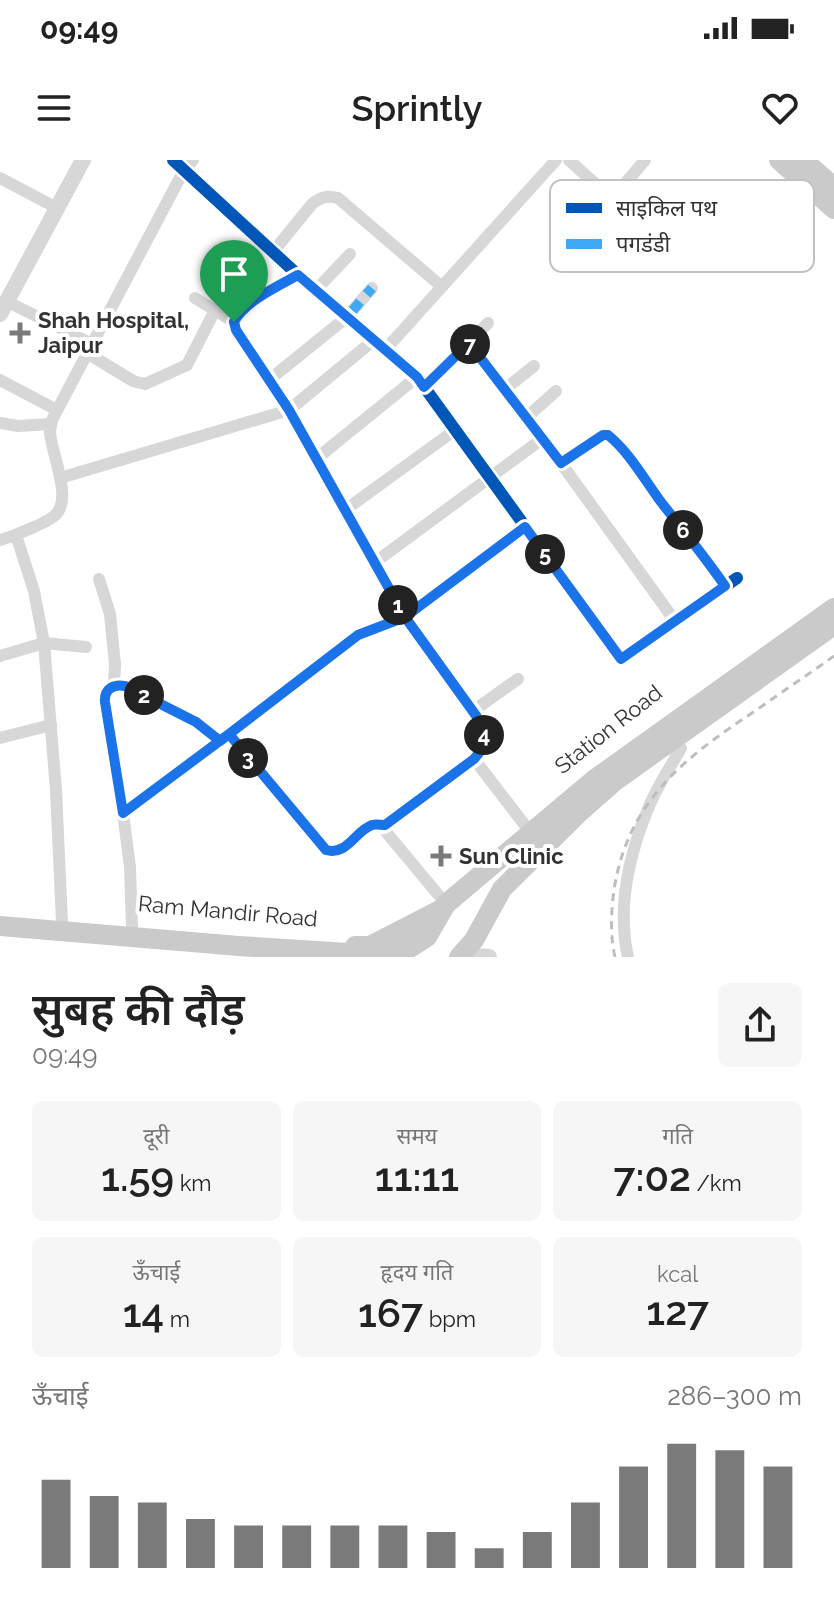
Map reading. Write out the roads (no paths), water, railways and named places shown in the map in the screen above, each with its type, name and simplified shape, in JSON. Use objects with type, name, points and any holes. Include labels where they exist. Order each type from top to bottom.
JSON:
[{"type":"main road","points":[[779,160],[801,180]]},
{"type":"main road","points":[[803,160],[832,181]]},
{"type":"main road","points":[[814,191],[834,209]]},
{"type":"main road","name":"Station Road","points":[[465,951],[502,889],[557,822],[565,791],[616,747],[834,596]]},
{"type":"main road","points":[[557,822],[620,760],[834,608]]},
{"type":"main road","points":[[575,806],[615,781],[834,625]]},
{"type":"main road","points":[[557,822],[598,810],[638,778],[834,640]]},
{"type":"main road","name":"Station Road","points":[[441,912],[531,833],[557,822]]},
{"type":"main road","points":[[0,926],[196,950],[380,955],[416,953],[441,912]]},
{"type":"main road","name":"Ram Mandir Road","points":[[0,917],[370,946],[441,912]]},
{"type":"street","points":[[83,160],[4,308],[90,349],[133,381],[145,384],[187,365],[215,310]]},
{"type":"street","points":[[173,160],[189,165],[273,252],[421,382],[621,659],[737,578]]},
{"type":"street","points":[[385,350],[556,160]]},
{"type":"street","points":[[569,160],[591,180]]},
{"type":"street","points":[[628,180],[645,160]]},
{"type":"street","points":[[6,538],[55,517],[61,508],[63,501],[51,424],[189,165]]},
{"type":"street","points":[[0,178],[57,208]]},
{"type":"street","points":[[273,252],[312,204],[330,196],[338,198],[441,286]]},
{"type":"street","points":[[316,290],[350,254]]},
{"type":"street","points":[[234,322],[261,296],[298,275]]},
{"type":"street","points":[[269,380],[347,317],[372,288]]},
{"type":"street","points":[[132,928],[130,867],[105,702],[107,691],[114,686],[125,686],[224,738],[326,850],[332,852],[371,826],[385,825],[474,759],[485,742],[473,711],[405,617],[289,410],[236,330],[234,322],[195,298]]},
{"type":"street","points":[[316,459],[421,382],[469,343],[488,323]]},
{"type":"street","points":[[60,478],[289,410],[374,340]]},
{"type":"street","points":[[469,343],[561,463],[675,621]]},
{"type":"street","points":[[504,390],[534,366]]},
{"type":"street","points":[[0,380],[57,410]]},
{"type":"street","points":[[526,418],[556,391]]},
{"type":"street","points":[[0,423],[18,426],[51,424]]},
{"type":"street","points":[[345,510],[455,430]]},
{"type":"street","points":[[561,463],[603,435],[608,435],[622,447],[725,586]]},
{"type":"street","points":[[374,563],[542,439]]},
{"type":"street","points":[[123,813],[358,635],[405,617],[525,527]]},
{"type":"street","points":[[6,538],[16,535],[34,591],[44,643],[56,790],[62,923]]},
{"type":"street","points":[[99,579],[110,614],[114,686]]},
{"type":"street","points":[[0,656],[44,643],[86,647]]},
{"type":"street","points":[[473,711],[518,679]]},
{"type":"street","points":[[0,738],[51,725]]},
{"type":"street","points":[[628,957],[623,936],[631,856],[648,807],[681,748]]},
{"type":"street","points":[[474,759],[531,833]]},
{"type":"street","points":[[381,826],[441,912]]},
{"type":"street","points":[[465,951],[489,957]]},
{"type":"railway","points":[[615,957],[612,941],[614,890],[621,858],[632,830],[647,805],[665,783],[708,744],[834,656]]},
{"type":"place","name":"Shah Hospital, Jaipur","points":[[20,333]]},
{"type":"place","name":"Sun Clinic","points":[[441,856]]}]
